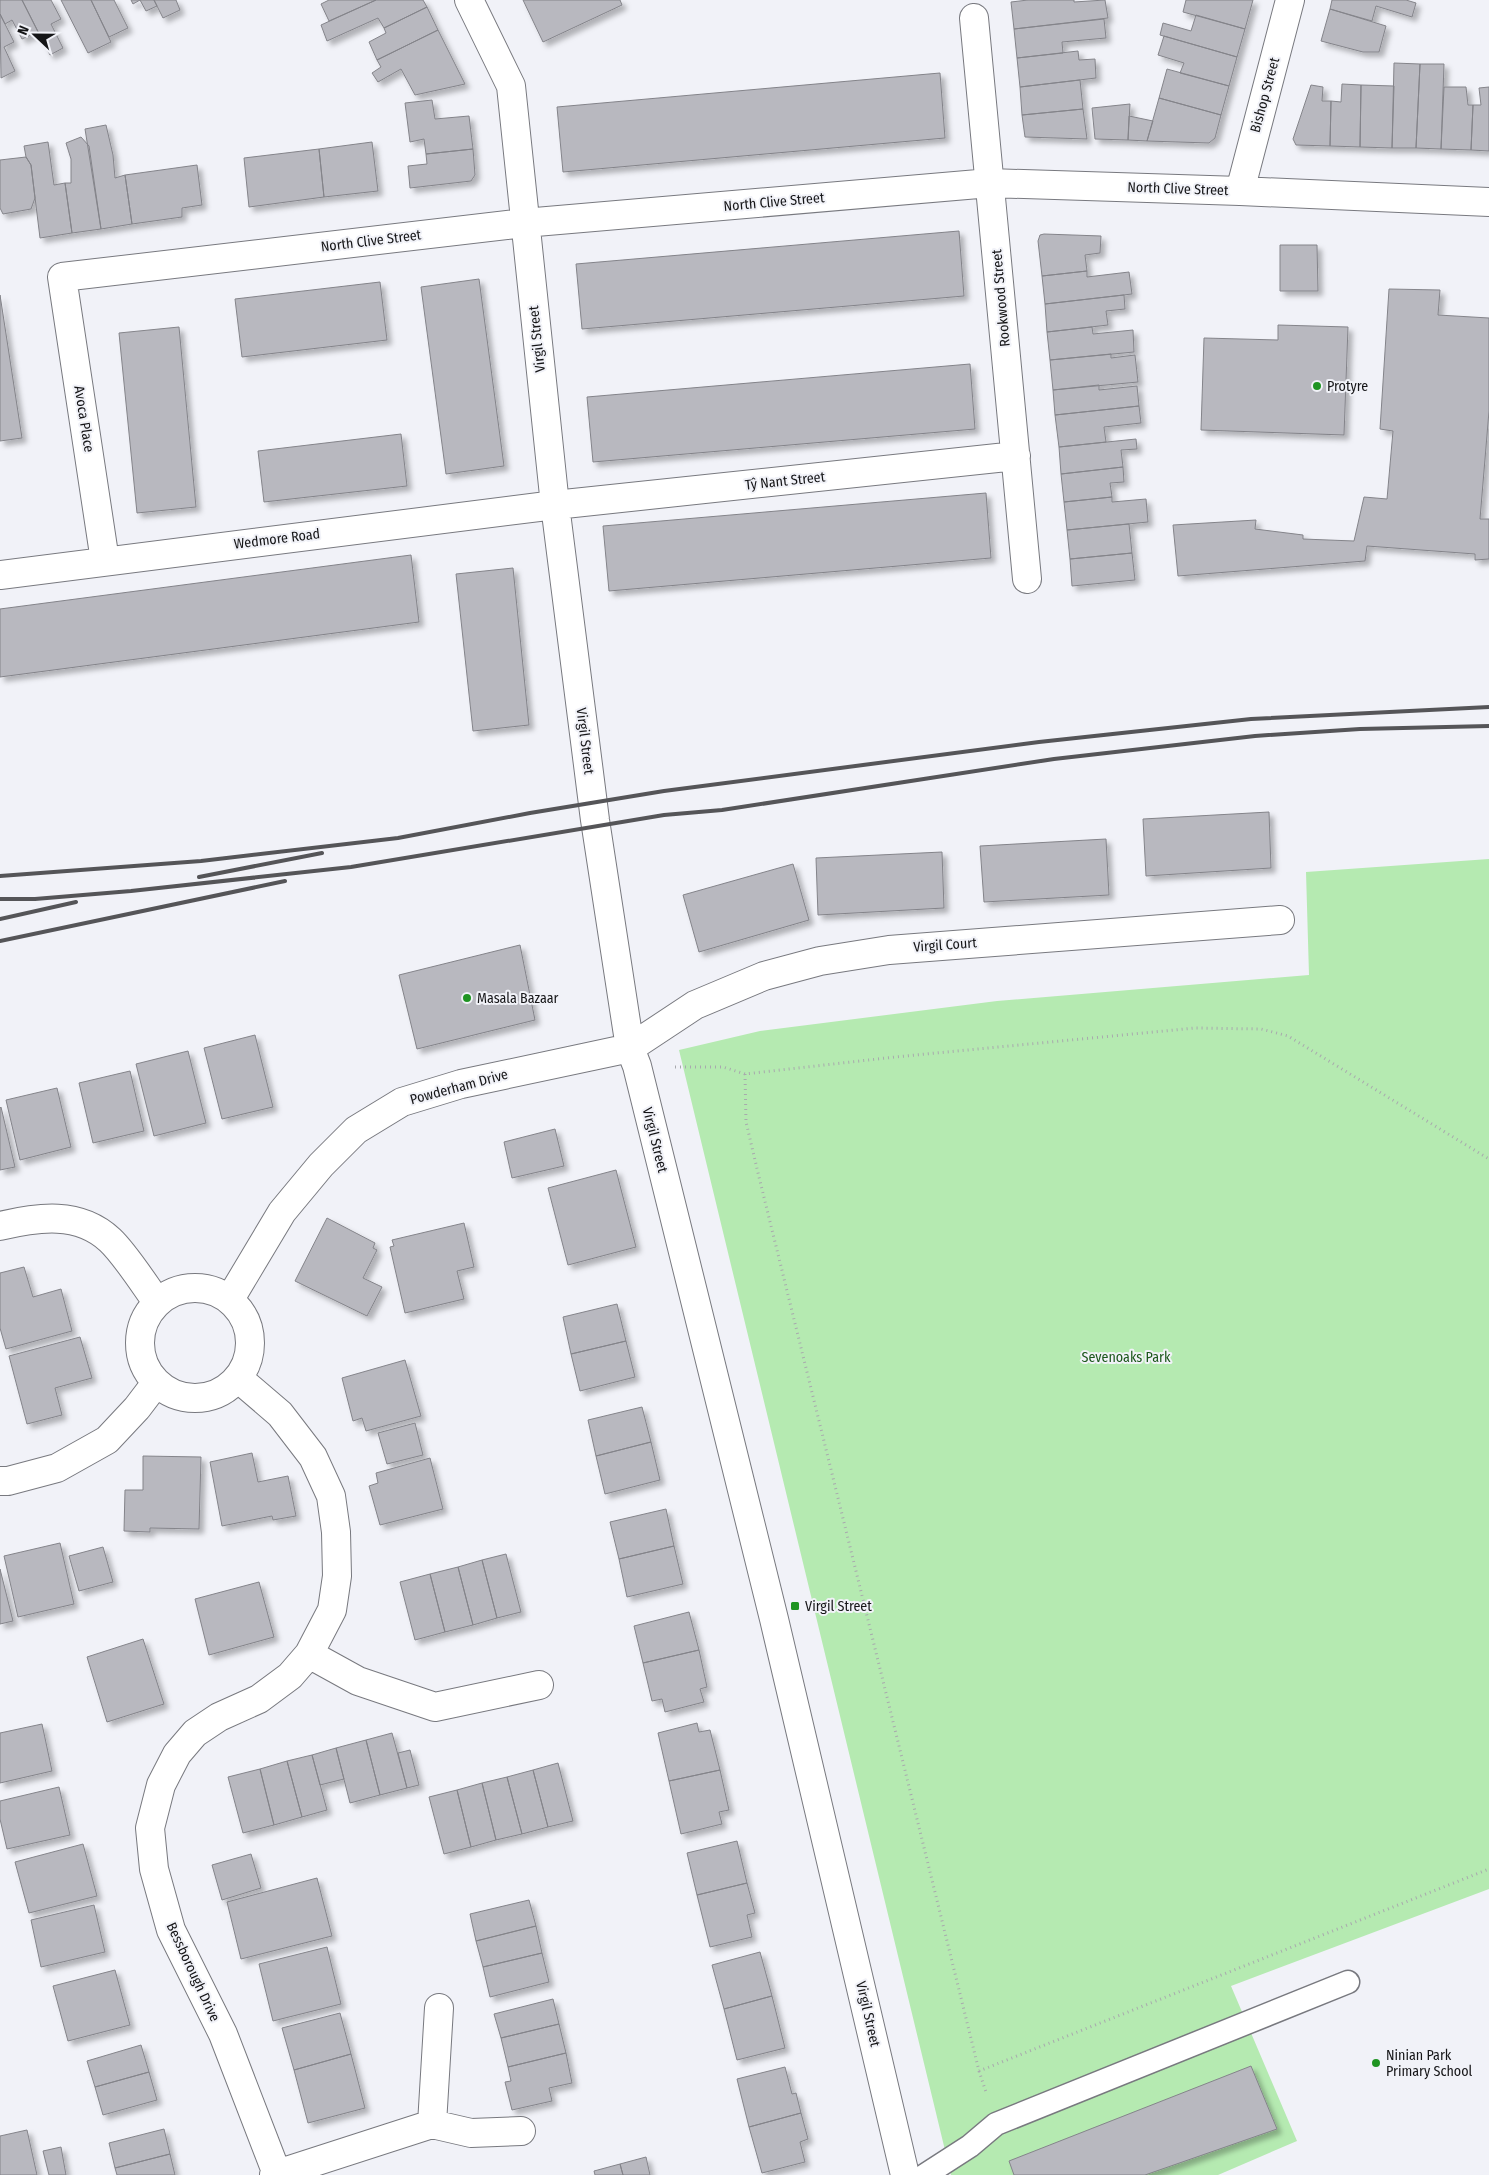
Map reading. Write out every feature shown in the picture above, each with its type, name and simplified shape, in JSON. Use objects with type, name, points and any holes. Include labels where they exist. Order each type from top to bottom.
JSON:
[{"type":"street","name":"Virgil Street","points":[[470,0],[511,86],[555,505],[595,820],[633,1057],[774,1619],[905,2175]]},
{"type":"street","name":"Bishop Street","points":[[1240,191],[1290,0]]},
{"type":"street","name":"Rookwood Street","points":[[974,18],[1027,579]]},
{"type":"street","name":"North Clive Street","points":[[62,277],[524,223],[990,184],[1240,191],[1489,202]]},
{"type":"street","name":"Avoca Place","points":[[62,277],[105,561]]},
{"type":"street","name":"Tŷ Nant Street","points":[[555,505],[1016,456]]},
{"type":"street","name":"Wedmore Road","points":[[0,575],[555,505]]},
{"type":"street","name":"Virgil Court","points":[[633,1057],[695,1005],[764,976],[820,961],[888,950],[1280,920]]},
{"type":"street","name":"Powderham Drive","points":[[230,1299],[282,1212],[321,1165],[356,1130],[402,1102],[460,1084],[633,1057]]},
{"type":"street","points":[[0,1226],[30,1218],[57,1217],[89,1224],[111,1240],[157,1302]]},
{"type":"street","points":[[194,1288],[213,1291],[230,1299],[242,1316],[250,1333],[250,1350],[244,1368],[238,1378],[223,1391],[199,1399],[176,1396],[156,1383],[143,1360],[140,1341],[142,1328],[157,1302],[179,1291],[194,1288]]},
{"type":"street","name":"Bessborough Drive","points":[[238,1378],[286,1422],[313,1457],[331,1496],[336,1532],[337,1576],[332,1610],[309,1654],[290,1676],[259,1699],[220,1717],[195,1734],[177,1754],[161,1785],[150,1828],[154,1869],[170,1930],[223,2034],[276,2174],[432,2124]]},
{"type":"street","points":[[0,1481],[8,1481],[57,1468],[107,1440],[137,1408],[156,1383]]},
{"type":"street","points":[[309,1654],[358,1681],[435,1707],[539,1685]]},
{"type":"street","points":[[439,2008],[432,2124],[471,2133],[521,2131]]},
{"type":"lane","points":[[925,2175],[970,2146],[996,2124],[1348,1982]]},
{"type":"path","points":[[633,1057],[723,1067],[745,1074],[895,1057],[1195,1028],[1261,1029],[1294,1040],[1489,1159]]},
{"type":"path","points":[[745,1074],[746,1122],[979,2071],[1489,1869]]},
{"type":"green space","name":"Sevenoaks Park","points":[[1489,859],[1489,1889],[1231,1986],[1297,2141],[1218,2175],[951,2175],[679,1050],[760,1031],[997,1001],[1309,975],[1306,872]]},
{"type":"building","points":[[0,0],[22,0],[38,32],[22,39],[12,20],[5,24],[0,14]]},
{"type":"building","points":[[22,0],[51,0],[61,19],[51,24],[63,48],[50,55]]},
{"type":"building","points":[[61,0],[91,0],[111,42],[88,53]]},
{"type":"building","points":[[91,0],[114,0],[128,28],[109,37]]},
{"type":"building","points":[[131,0],[140,0],[133,4]]},
{"type":"building","points":[[140,0],[154,0],[157,6],[146,11]]},
{"type":"building","points":[[154,0],[176,0],[180,10],[163,18]]},
{"type":"building","points":[[329,0],[376,0],[329,21],[321,4]]},
{"type":"building","points":[[376,0],[423,0],[427,7],[384,28],[378,18],[327,41],[321,25]]},
{"type":"building","points":[[523,0],[620,0],[622,5],[543,42]]},
{"type":"building","points":[[1074,0],[1074,2],[1105,0],[1108,18],[1014,29],[1011,2]]},
{"type":"building","points":[[1186,0],[1253,0],[1245,29],[1183,12]]},
{"type":"building","points":[[1332,0],[1406,0],[1416,3],[1412,17],[1376,6],[1372,21],[1330,9]]},
{"type":"building","points":[[427,7],[438,30],[377,60],[369,42],[386,33],[384,28]]},
{"type":"building","points":[[1330,9],[1386,26],[1379,52],[1363,52],[1321,41]]},
{"type":"building","points":[[0,14],[14,42],[4,47],[15,71],[1,78]]},
{"type":"building","points":[[1196,15],[1245,29],[1237,57],[1160,35],[1163,23],[1191,31]]},
{"type":"building","points":[[1104,19],[1106,38],[1062,42],[1063,53],[1017,58],[1014,29]]},
{"type":"building","points":[[438,30],[465,84],[415,95],[401,69],[378,82],[372,73],[381,67],[377,60]]},
{"type":"building","points":[[1164,36],[1237,57],[1229,86],[1180,73],[1184,63],[1158,55]]},
{"type":"building","points":[[1078,51],[1079,60],[1095,59],[1096,78],[1020,87],[1017,58]]},
{"type":"building","points":[[1394,63],[1420,64],[1416,148],[1392,148]]},
{"type":"building","points":[[1420,64],[1444,64],[1441,149],[1416,148]]},
{"type":"building","points":[[1167,69],[1229,86],[1221,115],[1159,98]]},
{"type":"building","points":[[940,73],[945,138],[563,172],[557,107]]},
{"type":"building","points":[[1080,80],[1083,109],[1022,115],[1020,87]]},
{"type":"building","points":[[1342,84],[1361,85],[1360,147],[1330,146],[1331,101],[1341,102]]},
{"type":"building","points":[[1311,85],[1323,87],[1322,101],[1331,101],[1330,146],[1296,145],[1293,139]]},
{"type":"building","points":[[1361,85],[1394,86],[1392,148],[1360,147]]},
{"type":"building","points":[[1444,87],[1466,87],[1468,105],[1473,105],[1471,150],[1441,149]]},
{"type":"building","points":[[1489,87],[1489,151],[1471,150],[1473,105],[1481,105],[1479,88]]},
{"type":"building","points":[[1159,98],[1221,115],[1215,138],[1209,143],[1147,141]]},
{"type":"building","points":[[432,100],[435,119],[469,116],[473,149],[426,154],[424,139],[410,142],[405,103]]},
{"type":"building","points":[[1130,104],[1128,140],[1095,139],[1092,108]]},
{"type":"building","points":[[1083,109],[1087,139],[1025,137],[1022,115]]},
{"type":"building","points":[[1129,116],[1153,121],[1147,141],[1128,140]]},
{"type":"building","points":[[106,125],[113,155],[115,178],[125,175],[132,224],[101,229],[85,129]]},
{"type":"building","points":[[81,137],[89,146],[101,229],[72,233],[65,183],[71,183],[71,159],[66,143]]},
{"type":"building","points":[[48,142],[54,185],[65,183],[72,233],[40,238],[31,165],[26,157],[24,146]]},
{"type":"building","points":[[372,142],[378,191],[324,197],[319,149]]},
{"type":"building","points":[[319,149],[324,197],[249,207],[244,158]]},
{"type":"building","points":[[473,149],[475,175],[471,181],[410,188],[408,166],[427,164],[426,154]]},
{"type":"building","points":[[26,157],[31,165],[35,198],[31,209],[3,214],[0,208],[0,160]]},
{"type":"building","points":[[197,165],[202,205],[182,208],[182,217],[132,224],[125,175]]},
{"type":"building","points":[[959,231],[964,296],[582,329],[576,264]]},
{"type":"building","points":[[1040,235],[1101,236],[1100,253],[1085,255],[1087,271],[1042,276],[1038,241]]},
{"type":"building","points":[[1280,245],[1317,245],[1318,291],[1280,291]]},
{"type":"building","points":[[1087,271],[1087,277],[1129,272],[1132,294],[1045,304],[1042,276]]},
{"type":"building","points":[[479,279],[504,466],[446,474],[421,287]]},
{"type":"building","points":[[380,282],[387,340],[242,357],[235,299]]},
{"type":"building","points":[[1389,289],[1440,290],[1438,315],[1489,318],[1489,411],[1480,519],[1489,519],[1489,559],[1475,560],[1475,554],[1367,546],[1365,561],[1178,576],[1173,525],[1256,520],[1255,529],[1303,535],[1303,539],[1354,541],[1364,497],[1387,499],[1393,431],[1380,429]]},
{"type":"building","points":[[0,295],[22,438],[0,441]]},
{"type":"building","points":[[1124,295],[1125,309],[1106,311],[1108,325],[1047,332],[1045,304]]},
{"type":"building","points":[[1278,325],[1348,327],[1344,435],[1201,430],[1204,338],[1278,340]]},
{"type":"building","points":[[179,327],[196,507],[137,513],[119,333]]},
{"type":"building","points":[[1092,327],[1093,334],[1133,330],[1134,352],[1050,360],[1047,332]]},
{"type":"building","points":[[1111,354],[1111,358],[1135,355],[1138,382],[1053,390],[1050,360]]},
{"type":"building","points":[[970,364],[975,429],[593,462],[587,397]]},
{"type":"building","points":[[1099,385],[1099,390],[1137,386],[1139,406],[1055,415],[1053,390]]},
{"type":"building","points":[[1139,406],[1141,423],[1104,427],[1106,442],[1059,447],[1055,415]]},
{"type":"building","points":[[401,434],[407,486],[264,502],[258,451]]},
{"type":"building","points":[[1136,439],[1137,449],[1121,450],[1123,467],[1061,474],[1059,447]]},
{"type":"building","points":[[1123,467],[1124,482],[1110,483],[1112,497],[1064,502],[1061,474]]},
{"type":"building","points":[[986,493],[991,558],[609,591],[603,526]]},
{"type":"building","points":[[1112,497],[1112,502],[1146,499],[1148,522],[1067,530],[1064,502]]},
{"type":"building","points":[[1129,524],[1132,553],[1070,559],[1067,530]]},
{"type":"building","points":[[1132,553],[1135,580],[1072,586],[1070,559]]},
{"type":"building","points":[[411,555],[419,622],[0,677],[0,609]]},
{"type":"building","points":[[513,568],[529,725],[473,731],[456,574]]},
{"type":"building","points":[[1269,812],[1271,868],[1146,876],[1143,819]]},
{"type":"building","points":[[1106,839],[1109,895],[984,902],[980,846]]},
{"type":"building","points":[[942,852],[944,908],[818,915],[816,858]]},
{"type":"building","points":[[793,864],[809,920],[699,952],[683,895]]},
{"type":"building","name":"Masala Bazaar","points":[[520,945],[535,1020],[417,1049],[399,975]]},
{"type":"building","points":[[255,1035],[273,1107],[222,1119],[204,1048]]},
{"type":"building","points":[[188,1051],[206,1123],[154,1136],[136,1064]]},
{"type":"building","points":[[130,1071],[144,1131],[93,1143],[79,1083]]},
{"type":"building","points":[[57,1088],[71,1147],[20,1160],[6,1100]]},
{"type":"building","points":[[0,1108],[15,1167],[0,1170]]},
{"type":"building","points":[[555,1129],[564,1166],[512,1178],[504,1142]]},
{"type":"building","points":[[616,1170],[636,1247],[568,1265],[548,1188]]},
{"type":"building","points":[[327,1218],[375,1243],[373,1248],[377,1250],[363,1278],[382,1287],[367,1316],[295,1281]]},
{"type":"building","points":[[464,1223],[474,1267],[457,1271],[464,1299],[405,1313],[390,1247],[394,1246],[392,1240]]},
{"type":"building","points":[[24,1267],[33,1297],[61,1289],[72,1331],[6,1349],[0,1328],[0,1273]]},
{"type":"building","points":[[617,1304],[626,1341],[571,1354],[563,1317]]},
{"type":"building","points":[[80,1337],[92,1378],[55,1388],[62,1415],[27,1424],[9,1356]]},
{"type":"building","points":[[626,1341],[635,1377],[580,1391],[571,1354]]},
{"type":"building","points":[[405,1360],[421,1416],[366,1431],[362,1418],[353,1421],[342,1378]]},
{"type":"building","points":[[642,1407],[651,1442],[596,1456],[588,1420]]},
{"type":"building","points":[[415,1423],[423,1455],[387,1464],[378,1433]]},
{"type":"building","points":[[651,1442],[660,1480],[605,1494],[596,1456]]},
{"type":"building","points":[[252,1453],[258,1482],[288,1476],[296,1516],[273,1520],[272,1516],[222,1526],[210,1462]]},
{"type":"building","points":[[143,1456],[201,1457],[199,1529],[150,1528],[150,1532],[124,1531],[125,1490],[143,1490]]},
{"type":"building","points":[[430,1458],[443,1509],[380,1525],[369,1486],[378,1483],[376,1473]]},
{"type":"building","points":[[666,1509],[674,1546],[619,1559],[610,1522]]},
{"type":"building","points":[[60,1543],[74,1604],[18,1617],[4,1556]]},
{"type":"building","points":[[674,1546],[683,1584],[627,1597],[619,1559]]},
{"type":"building","points":[[103,1547],[113,1582],[79,1591],[69,1556]]},
{"type":"building","points":[[506,1554],[521,1612],[497,1618],[482,1560]]},
{"type":"building","points":[[482,1560],[497,1618],[473,1625],[458,1567]]},
{"type":"building","points":[[458,1567],[473,1625],[445,1632],[430,1574]]},
{"type":"building","points":[[0,1569],[13,1621],[0,1624]]},
{"type":"building","points":[[430,1574],[445,1632],[415,1640],[400,1582]]},
{"type":"building","points":[[259,1582],[274,1637],[209,1655],[195,1599]]},
{"type":"building","points":[[689,1612],[699,1650],[643,1663],[634,1626]]},
{"type":"building","points":[[143,1639],[164,1704],[107,1722],[87,1657]]},
{"type":"building","points":[[699,1650],[707,1687],[700,1689],[704,1702],[665,1712],[662,1699],[652,1701],[643,1663]]},
{"type":"building","points":[[697,1723],[699,1732],[710,1730],[720,1770],[669,1781],[658,1733]]},
{"type":"building","points":[[42,1724],[52,1771],[0,1783],[0,1733]]},
{"type":"building","points":[[392,1733],[407,1788],[380,1795],[366,1740]]},
{"type":"building","points":[[366,1740],[380,1795],[350,1803],[336,1748]]},
{"type":"building","points":[[336,1748],[344,1779],[320,1785],[312,1755]]},
{"type":"building","points":[[410,1750],[419,1785],[407,1788],[398,1753]]},
{"type":"building","points":[[312,1755],[327,1810],[302,1817],[287,1761]]},
{"type":"building","points":[[287,1761],[302,1817],[274,1825],[260,1769]]},
{"type":"building","points":[[558,1763],[573,1821],[548,1827],[533,1770]]},
{"type":"building","points":[[260,1769],[274,1825],[243,1833],[228,1777]]},
{"type":"building","points":[[533,1770],[548,1827],[522,1834],[507,1777]]},
{"type":"building","points":[[720,1770],[729,1810],[719,1812],[722,1824],[681,1834],[669,1781]]},
{"type":"building","points":[[507,1777],[522,1834],[496,1840],[482,1783]]},
{"type":"building","points":[[482,1783],[496,1840],[471,1847],[457,1790]]},
{"type":"building","points":[[59,1787],[70,1835],[7,1849],[0,1819],[0,1801]]},
{"type":"building","points":[[457,1790],[471,1847],[444,1854],[429,1797]]},
{"type":"building","points":[[737,1841],[747,1883],[697,1895],[687,1853]]},
{"type":"building","points":[[83,1844],[97,1896],[29,1913],[15,1862]]},
{"type":"building","points":[[251,1854],[261,1888],[222,1900],[212,1865]]},
{"type":"building","points":[[317,1878],[332,1936],[241,1959],[227,1902]]},
{"type":"building","points":[[747,1883],[755,1913],[747,1915],[752,1937],[710,1947],[697,1895]]},
{"type":"building","points":[[529,1900],[536,1926],[476,1941],[470,1914]]},
{"type":"building","points":[[94,1905],[105,1952],[41,1967],[31,1920]]},
{"type":"building","points":[[536,1926],[542,1953],[483,1967],[476,1941]]},
{"type":"building","points":[[327,1947],[341,2004],[273,2021],[259,1964]]},
{"type":"building","points":[[760,1952],[772,1996],[724,2009],[712,1965]]},
{"type":"building","points":[[542,1953],[549,1982],[490,1997],[483,1967]]},
{"type":"building","points":[[115,1970],[130,2025],[68,2041],[53,1986]]},
{"type":"building","points":[[772,1996],[785,2048],[737,2060],[724,2009]]},
{"type":"building","points":[[553,1999],[559,2024],[501,2038],[494,2014]]},
{"type":"building","points":[[340,2013],[351,2054],[294,2070],[282,2028]]},
{"type":"building","points":[[559,2024],[566,2053],[508,2067],[501,2038]]},
{"type":"building","points":[[141,2045],[149,2072],[95,2087],[87,2061]]},
{"type":"building","points":[[566,2053],[572,2083],[549,2088],[552,2101],[512,2110],[505,2082],[511,2081],[508,2067]]},
{"type":"building","points":[[351,2054],[365,2108],[308,2123],[294,2070]]},
{"type":"building","points":[[1251,2066],[1277,2129],[1145,2175],[1014,2175],[1009,2161]]},
{"type":"building","points":[[785,2067],[792,2094],[796,2093],[801,2113],[749,2127],[737,2079]]},
{"type":"building","points":[[149,2072],[157,2100],[103,2115],[95,2087]]},
{"type":"building","points":[[801,2113],[808,2139],[800,2142],[805,2162],[762,2173],[749,2127]]},
{"type":"building","points":[[164,2129],[170,2154],[115,2168],[109,2143]]},
{"type":"building","points":[[27,2130],[37,2175],[0,2175],[0,2136]]},
{"type":"building","points":[[61,2147],[66,2175],[49,2175],[43,2151]]},
{"type":"building","points":[[170,2154],[175,2175],[117,2175],[115,2168]]},
{"type":"building","points":[[646,2157],[650,2175],[623,2175],[620,2164]]},
{"type":"building","points":[[620,2164],[623,2175],[595,2175],[594,2171]]},
{"type":"railway","points":[[0,876],[201,861],[398,838],[530,813],[664,791],[1039,742],[1251,719],[1489,707]]},
{"type":"railway","points":[[0,899],[35,899],[131,891],[351,867],[664,815],[722,810],[1054,759],[1255,736],[1360,729],[1489,726]]},
{"type":"railway","points":[[199,877],[322,853]]},
{"type":"railway","points":[[0,941],[285,881]]},
{"type":"railway","points":[[0,919],[76,902]]},
{"type":"place","name":"Protyre","points":[[1317,386]]},
{"type":"place","name":"Masala Bazaar","points":[[467,998]]},
{"type":"place","name":"Virgil Street","points":[[795,1606]]},
{"type":"place","name":"Ninian Park Primary School","points":[[1376,2063]]}]
